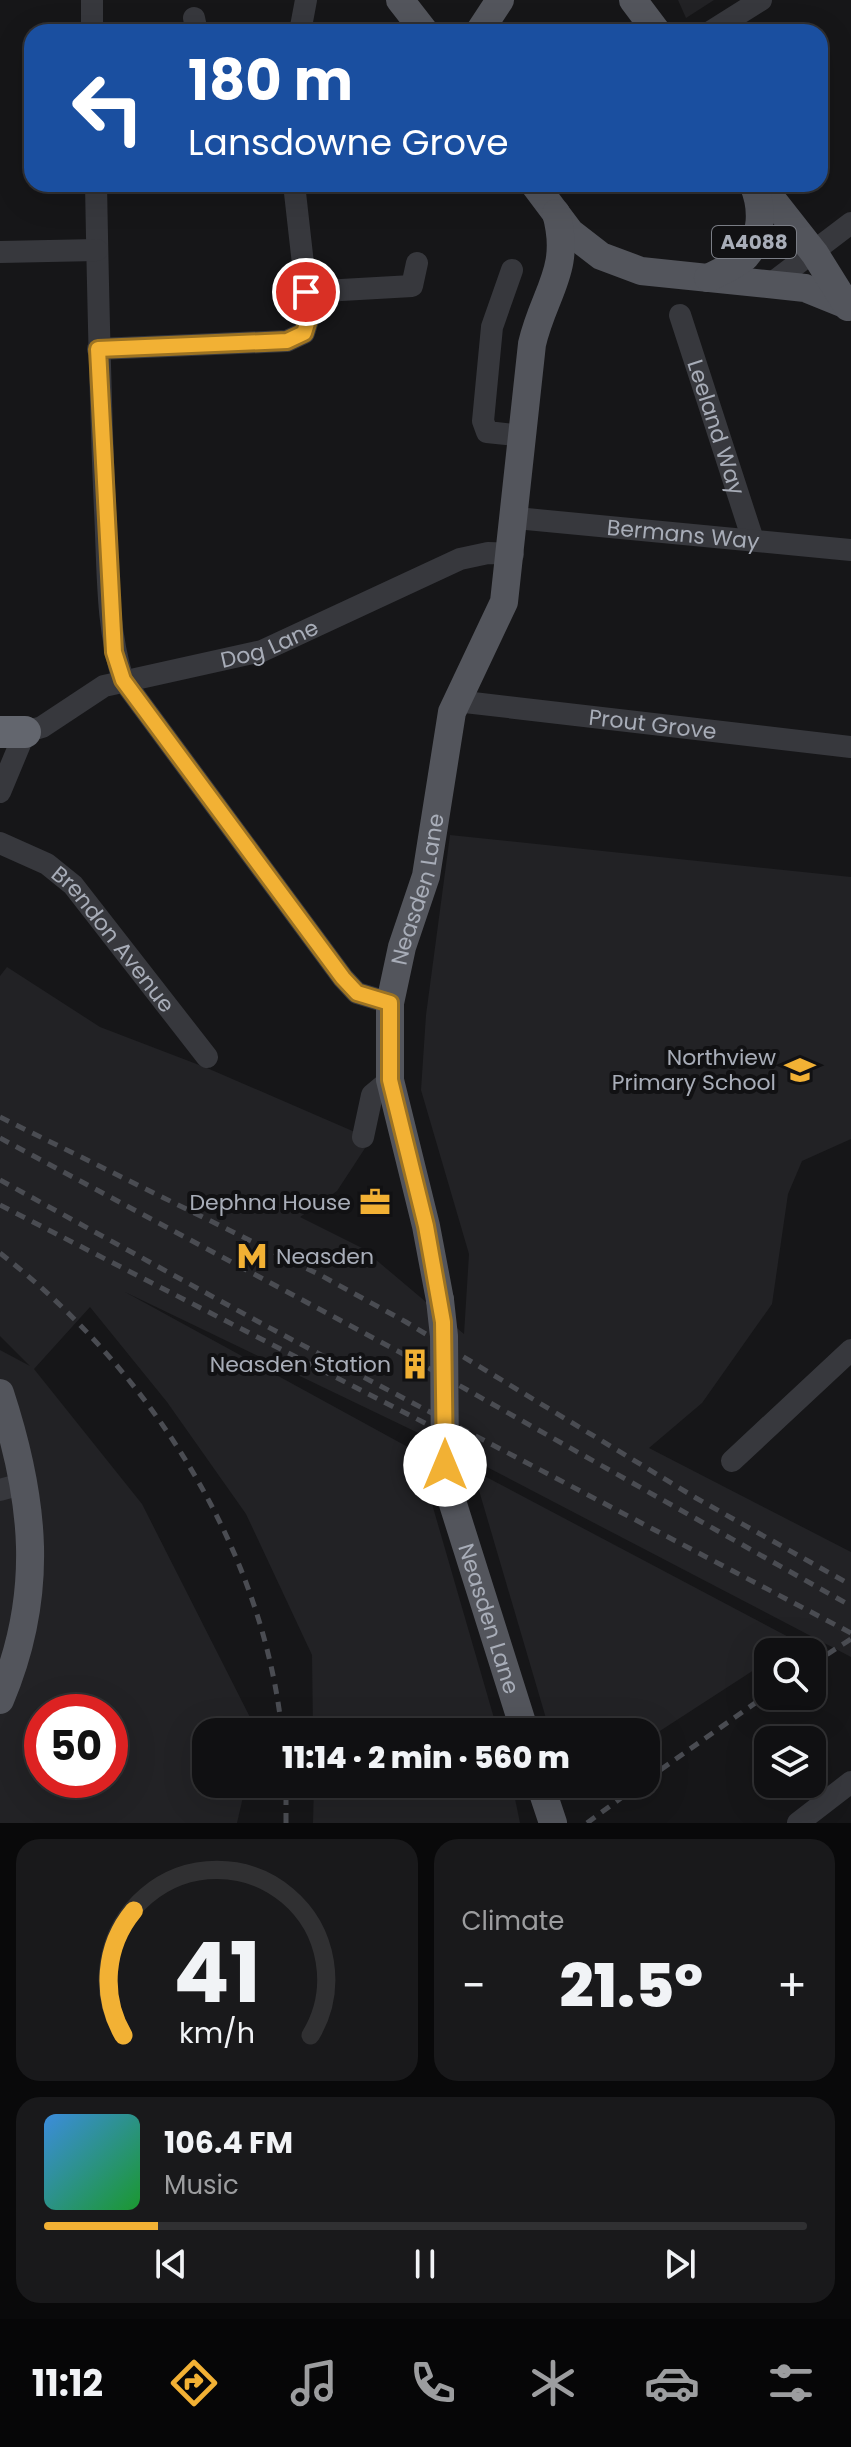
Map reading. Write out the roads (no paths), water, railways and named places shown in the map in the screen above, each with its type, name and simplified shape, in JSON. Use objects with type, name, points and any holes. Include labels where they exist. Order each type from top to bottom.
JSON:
[{"type":"main road","points":[[400,0],[419,24]]},
{"type":"main road","points":[[484,24],[500,0]]},
{"type":"main road","points":[[633,0],[651,24]]},
{"type":"main road","name":"A4088","points":[[540,192],[570,232],[601,256],[641,271],[805,288],[849,307]]},
{"type":"main road","name":"A4088","points":[[708,278],[745,257],[760,231],[756,192]]},
{"type":"main road","name":"A4088","points":[[766,192],[815,254],[849,307]]},
{"type":"main road","name":"Neasden Lane","points":[[521,1718],[453,1504],[445,1465],[444,1336],[440,1300],[426,1226],[390,1080],[390,1003],[402,947],[426,876],[456,701],[499,618],[513,554],[532,344],[538,318],[552,288],[563,251],[556,213]]},
{"type":"main road","points":[[552,288],[573,272],[597,264],[641,271]]},
{"type":"main road","points":[[0,1393],[13,1486],[32,1567],[17,1652],[0,1700]]},
{"type":"main road","points":[[545,1798],[553,1823]]},
{"type":"street","points":[[92,0],[92,24]]},
{"type":"street","points":[[302,24],[306,0]]},
{"type":"street","points":[[723,24],[761,0]]},
{"type":"street","points":[[96,192],[98,349],[108,568],[114,652],[123,680],[343,978],[357,993],[390,1003]]},
{"type":"street","points":[[98,349],[287,341],[304,333],[309,317],[295,192]]},
{"type":"street","points":[[772,283],[815,254],[851,223]]},
{"type":"street","points":[[0,252],[97,250]]},
{"type":"street","points":[[306,292],[412,286],[417,263]]},
{"type":"street","points":[[512,270],[492,327],[483,421],[487,432],[524,436]]},
{"type":"street","name":"Leeland Way","points":[[680,315],[753,540]]},
{"type":"street","name":"Bermans Way","points":[[516,518],[851,550]]},
{"type":"street","name":"Dog Lane","points":[[13,732],[42,727],[90,693],[123,680],[262,651],[460,559],[488,553],[513,554]]},
{"type":"street","name":"Prout Grove","points":[[456,701],[851,747]]},
{"type":"street","points":[[0,792],[13,732]]},
{"type":"street","name":"Brendon Avenue","points":[[0,843],[47,864],[73,885],[207,1057]]},
{"type":"street","points":[[363,1137],[372,1095],[390,1080]]},
{"type":"street","points":[[732,1461],[851,1350]]},
{"type":"street","points":[[798,1823],[851,1782]]},
{"type":"railway","points":[[0,1117],[322,1276],[406,1322],[696,1498],[851,1585]]},
{"type":"railway","points":[[0,1138],[407,1356],[851,1606]]},
{"type":"railway","points":[[0,1180],[268,1327],[851,1633]]},
{"type":"railway","points":[[0,1205],[458,1440]]},
{"type":"railway","points":[[0,1253],[54,1299],[103,1350],[149,1406],[189,1465],[223,1528],[250,1594],[270,1662],[280,1718]]},
{"type":"railway","points":[[826,1655],[851,1639]]},
{"type":"railway","points":[[660,1770],[754,1704]]},
{"type":"railway","points":[[286,1798],[286,1823]]},
{"type":"railway","points":[[587,1823],[621,1798]]},
{"type":"place","name":"Northview Primary School","points":[[800,1070]]},
{"type":"place","name":"Dephna House","points":[[375,1202]]},
{"type":"place","name":"Neasden","points":[[252,1256]]},
{"type":"place","name":"Neasden Station","points":[[415,1364]]}]
